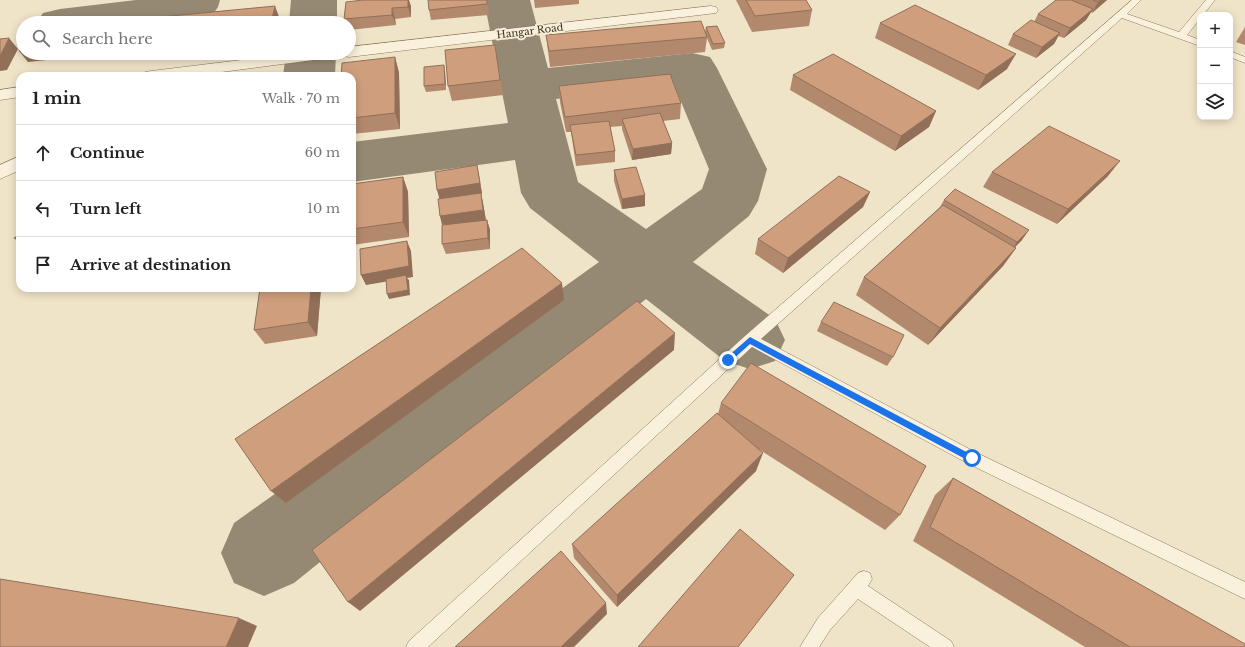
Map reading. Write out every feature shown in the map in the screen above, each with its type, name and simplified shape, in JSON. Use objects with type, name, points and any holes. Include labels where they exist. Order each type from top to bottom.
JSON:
[{"type":"street","name":"Hangar Road","points":[[356,51],[710,10]]},
{"type":"street","points":[[196,72],[282,60]]},
{"type":"street","points":[[0,95],[16,93]]},
{"type":"street","points":[[0,173],[16,164]]},
{"type":"lane","points":[[415,647],[750,340],[1137,0]]},
{"type":"lane","points":[[1181,36],[1211,0]]},
{"type":"lane","points":[[1120,14],[1197,42]]},
{"type":"lane","points":[[1233,55],[1245,60]]},
{"type":"lane","points":[[750,340],[972,458],[1245,591]]},
{"type":"lane","points":[[809,647],[824,624],[860,584],[945,647]]},
{"type":"building","points":[[363,0],[408,0],[408,7],[392,8],[392,15],[356,18],[356,16],[344,16],[346,2]]},
{"type":"building","points":[[428,0],[487,0],[487,4],[429,10]]},
{"type":"building","points":[[746,0],[806,0],[812,10],[755,16]]},
{"type":"building","points":[[1056,0],[1071,0],[1093,9],[1070,28],[1038,14]]},
{"type":"building","points":[[915,5],[1016,54],[986,75],[880,23]]},
{"type":"building","points":[[275,6],[273,16],[171,16]]},
{"type":"building","points":[[1031,20],[1060,33],[1042,47],[1013,34]]},
{"type":"building","points":[[701,21],[707,37],[549,51],[546,35]]},
{"type":"building","points":[[717,26],[725,43],[713,44],[706,27]]},
{"type":"building","points":[[9,38],[0,56],[0,39]]},
{"type":"building","points":[[495,45],[500,80],[448,86],[445,50]]},
{"type":"building","points":[[833,54],[936,111],[901,136],[793,75]]},
{"type":"building","points":[[395,57],[395,113],[356,118],[356,72],[341,72],[342,63]]},
{"type":"building","points":[[444,65],[445,84],[424,86],[424,67]]},
{"type":"building","points":[[670,74],[681,103],[565,117],[559,86]]},
{"type":"building","points":[[660,113],[672,143],[633,149],[622,119]]},
{"type":"building","points":[[609,121],[615,151],[576,155],[570,125]]},
{"type":"building","points":[[1049,126],[1120,161],[1068,209],[992,172]]},
{"type":"building","points":[[477,165],[480,183],[437,190],[435,172]]},
{"type":"building","points":[[636,167],[645,195],[622,199],[614,170]]},
{"type":"building","points":[[839,176],[870,192],[788,258],[758,239]]},
{"type":"building","points":[[403,177],[403,222],[356,228],[356,183]]},
{"type":"building","points":[[955,189],[1029,230],[1017,242],[944,200]]},
{"type":"building","points":[[481,193],[483,210],[440,216],[438,199]]},
{"type":"building","points":[[943,205],[1016,248],[940,328],[864,277]]},
{"type":"building","points":[[487,220],[488,238],[442,244],[442,225]]},
{"type":"building","points":[[407,241],[409,266],[361,275],[360,249]]},
{"type":"building","points":[[522,248],[562,283],[271,491],[235,439]]},
{"type":"building","points":[[406,275],[408,290],[387,294],[386,279]]},
{"type":"building","points":[[259,292],[311,292],[308,322],[254,330]]},
{"type":"building","points":[[637,301],[675,333],[348,602],[312,550]]},
{"type":"building","points":[[834,302],[904,335],[893,357],[821,322]]},
{"type":"building","points":[[751,363],[926,466],[900,515],[721,403]]},
{"type":"building","points":[[717,413],[763,453],[617,595],[572,544]]},
{"type":"building","points":[[953,478],[1245,644],[1245,647],[1130,647],[930,527]]},
{"type":"building","points":[[740,529],[794,575],[738,647],[638,647]]},
{"type":"building","points":[[561,551],[606,603],[561,647],[455,647]]},
{"type":"building","points":[[0,579],[239,618],[226,647],[0,647]]},
{"type":"taxiway","points":[[119,16],[195,7],[197,0]]},
{"type":"taxiway","points":[[313,16],[314,0]]},
{"type":"taxiway","points":[[507,0],[551,193],[646,263]]},
{"type":"taxiway","points":[[309,72],[310,60]]},
{"type":"taxiway","points":[[527,86],[692,68],[738,169],[728,201],[646,263]]},
{"type":"taxiway","points":[[356,161],[538,138]]},
{"type":"taxiway","points":[[264,553],[646,263]]},
{"type":"taxiway","points":[[646,263],[750,340]]},
{"type":"route","points":[[728,360],[750,340],[972,458]]}]
